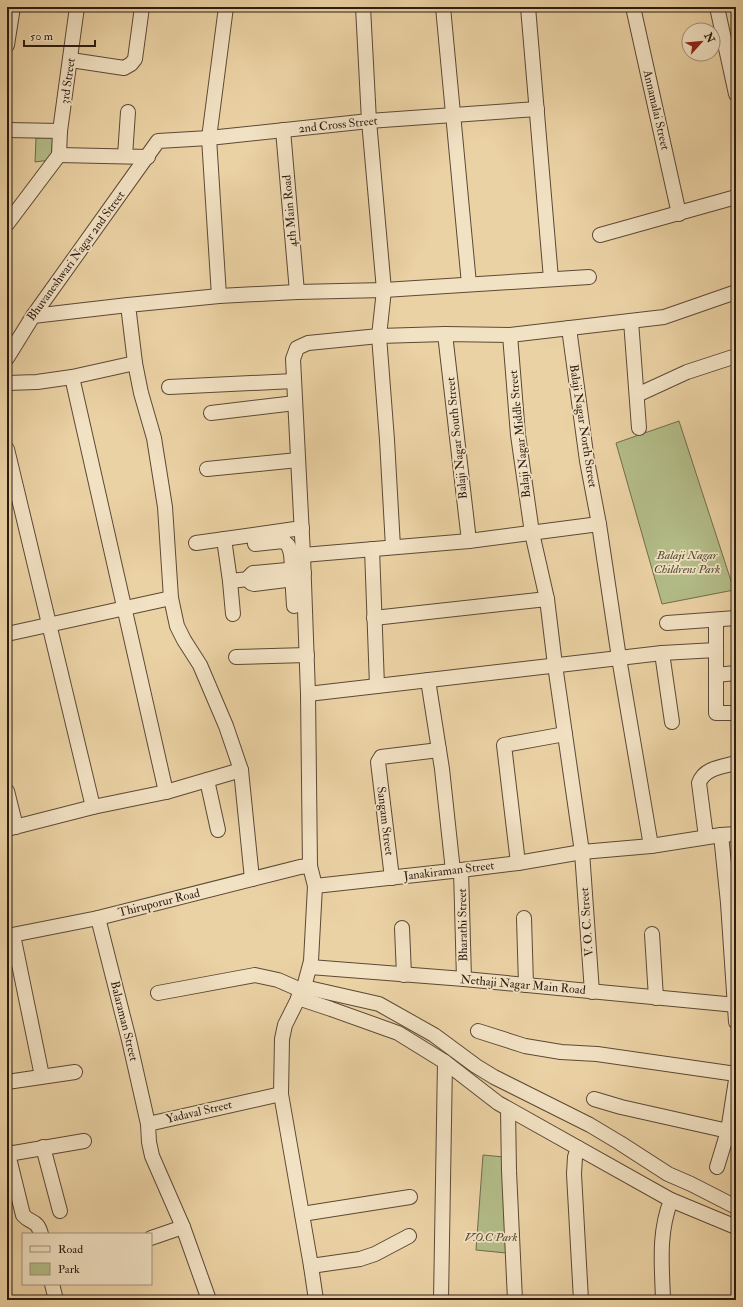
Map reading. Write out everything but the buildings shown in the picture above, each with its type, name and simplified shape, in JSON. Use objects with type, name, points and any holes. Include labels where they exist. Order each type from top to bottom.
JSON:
[{"type":"street","points":[[7,45],[13,7]]},
{"type":"street","name":"3rd Street","points":[[59,155],[58,131],[71,60],[77,7]]},
{"type":"street","points":[[71,60],[124,68],[132,64],[142,7]]},
{"type":"street","points":[[219,296],[209,138],[226,7]]},
{"type":"street","points":[[363,7],[369,121],[384,290],[379,336],[388,447],[393,547]]},
{"type":"street","points":[[444,7],[469,284]]},
{"type":"street","points":[[528,7],[550,279]]},
{"type":"street","name":"Annamalai Street","points":[[633,7],[680,214]]},
{"type":"street","points":[[717,7],[736,94]]},
{"type":"street","name":"2nd Cross Street","points":[[148,157],[158,141],[209,138],[369,121],[537,109]]},
{"type":"street","points":[[125,156],[128,112]]},
{"type":"street","points":[[7,130],[58,131]]},
{"type":"street","name":"4th Main Road","points":[[283,130],[297,292]]},
{"type":"street","points":[[7,224],[59,155],[148,157]]},
{"type":"street","name":"Bhuvaneshwari Nagar 2nd Street","points":[[7,358],[33,316],[148,157]]},
{"type":"street","points":[[600,235],[680,214],[736,197]]},
{"type":"street","points":[[33,316],[219,296],[384,290],[590,277]]},
{"type":"street","points":[[294,606],[295,574],[304,555],[293,359],[297,348],[308,343],[379,336],[445,334],[510,335],[664,317],[736,292]]},
{"type":"street","points":[[128,305],[135,363],[141,393],[154,438],[165,507],[172,598],[177,626],[200,665],[226,726],[241,770],[252,879]]},
{"type":"street","points":[[631,320],[639,428]]},
{"type":"street","name":"Balaji Nagar North Street","points":[[568,328],[586,461],[599,524],[619,658],[651,846]]},
{"type":"street","name":"Balaji Nagar South Street","points":[[445,334],[469,541]]},
{"type":"street","name":"Balaji Nagar Middle Street","points":[[510,335],[518,435],[532,532],[547,599],[555,665]]},
{"type":"street","points":[[637,395],[687,372],[736,356]]},
{"type":"street","points":[[7,383],[37,382],[72,377],[135,363]]},
{"type":"street","points":[[72,377],[166,792]]},
{"type":"street","points":[[169,387],[294,381]]},
{"type":"street","points":[[211,413],[296,402]]},
{"type":"street","points":[[7,449],[93,807]]},
{"type":"street","points":[[207,469],[298,460]]},
{"type":"street","points":[[304,555],[469,541],[599,524]]},
{"type":"street","points":[[196,543],[302,528]]},
{"type":"street","points":[[224,539],[233,614]]},
{"type":"street","points":[[251,544],[283,541],[286,542],[290,549],[307,655],[310,866],[315,886],[310,967],[301,992],[285,1025],[282,1039],[281,1094],[316,1300]]},
{"type":"street","points":[[372,549],[376,686]]},
{"type":"street","points":[[230,581],[249,579],[253,573],[285,570],[295,574]]},
{"type":"street","points":[[7,634],[172,598]]},
{"type":"street","points":[[374,618],[547,599]]},
{"type":"street","points":[[667,623],[736,618]]},
{"type":"street","points":[[716,620],[716,713],[736,713]]},
{"type":"street","points":[[308,694],[662,653],[716,650]]},
{"type":"street","points":[[662,653],[672,722]]},
{"type":"street","points":[[236,657],[307,655]]},
{"type":"street","name":"V. O. C. Street","points":[[555,665],[582,852],[592,992]]},
{"type":"street","points":[[716,675],[736,673]]},
{"type":"street","name":"Bharathi Street","points":[[428,680],[457,871],[464,979]]},
{"type":"street","points":[[518,863],[504,745],[565,734]]},
{"type":"street","name":"Sangam Street","points":[[392,878],[378,762],[381,757],[439,750]]},
{"type":"street","points":[[706,837],[699,783],[701,777],[708,771],[736,763]]},
{"type":"street","points":[[7,791],[11,828],[93,807],[166,792],[241,770]]},
{"type":"street","points":[[207,780],[218,830]]},
{"type":"street","name":"Janakiraman Street","points":[[315,886],[457,871],[518,863],[582,852],[651,846],[706,837],[736,834]]},
{"type":"street","points":[[721,835],[728,903],[736,1022]]},
{"type":"street","name":"Thiruporur Road","points":[[10,936],[98,918],[300,867],[310,866]]},
{"type":"street","name":"Balaraman Street","points":[[98,918],[129,1040],[148,1124]]},
{"type":"street","points":[[524,918],[526,985]]},
{"type":"street","points":[[402,928],[404,975]]},
{"type":"street","points":[[652,934],[656,998]]},
{"type":"street","points":[[10,936],[42,1076]]},
{"type":"street","name":"Nethaji Nagar Main Road","points":[[310,967],[464,979],[735,1005]]},
{"type":"street","points":[[158,993],[255,975],[278,980],[294,987],[331,1009],[398,1033],[445,1062],[508,1109],[671,1200],[736,1227]]},
{"type":"street","points":[[301,992],[379,1004],[434,1035],[476,1066],[494,1077],[590,1126],[620,1143],[668,1174],[691,1184],[736,1208]]},
{"type":"street","points":[[478,1031],[524,1046],[560,1052],[597,1054],[736,1074]]},
{"type":"street","points":[[441,1300],[445,1062]]},
{"type":"street","points":[[7,1082],[75,1072]]},
{"type":"street","points":[[717,1167],[728,1131],[736,1080]]},
{"type":"street","name":"Yadaval Street","points":[[148,1124],[281,1094]]},
{"type":"street","points":[[594,1098],[621,1107],[728,1131]]},
{"type":"street","points":[[508,1109],[509,1171],[515,1300]]},
{"type":"street","points":[[148,1124],[149,1142],[152,1156],[183,1227],[210,1300]]},
{"type":"street","points":[[42,1233],[34,1222],[22,1215],[7,1152],[84,1141]]},
{"type":"street","points":[[43,1147],[60,1211]]},
{"type":"street","points":[[578,1148],[575,1157],[574,1174],[581,1300]]},
{"type":"street","points":[[302,1214],[410,1197]]},
{"type":"street","points":[[663,1300],[661,1248],[666,1213],[671,1200]]},
{"type":"street","points":[[152,1238],[183,1227]]},
{"type":"street","points":[[311,1266],[360,1259],[375,1254],[408,1236]]},
{"type":"street","points":[[52,1285],[56,1300]]},
{"type":"green space","points":[[53,137],[51,160],[35,162],[36,138]]},
{"type":"green space","name":"Balaji Nagar Childrens Park","points":[[679,421],[734,590],[662,604],[616,443]]},
{"type":"green space","name":"V.O.C Park","points":[[483,1155],[504,1157],[506,1253],[476,1250]]}]
